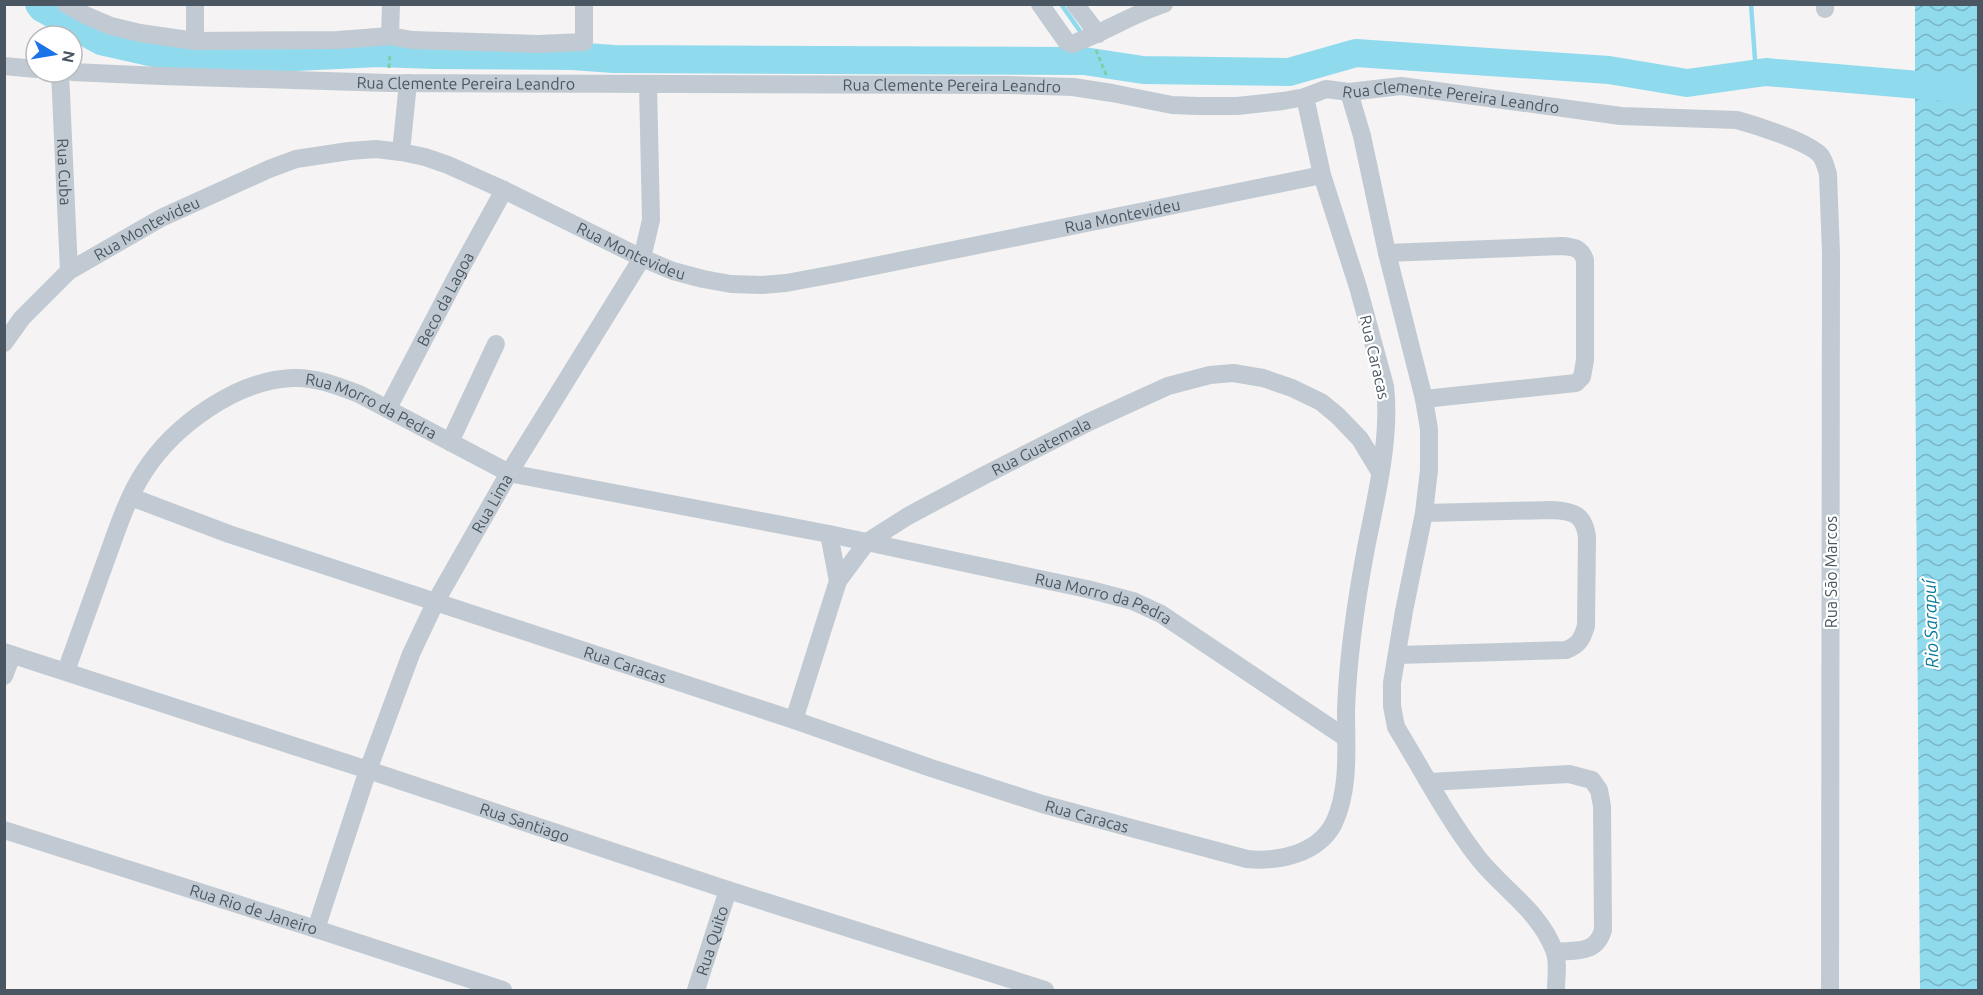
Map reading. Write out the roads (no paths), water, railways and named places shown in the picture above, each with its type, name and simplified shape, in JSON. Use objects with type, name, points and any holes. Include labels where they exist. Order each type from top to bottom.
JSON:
[{"type":"street","points":[[66,4],[111,26],[195,41],[338,40],[390,45],[412,40],[538,44],[584,42],[584,4]]},
{"type":"street","points":[[195,4],[195,41]]},
{"type":"street","points":[[390,45],[391,4]]},
{"type":"street","points":[[1040,4],[1066,41],[1088,40],[1137,14],[1164,4]]},
{"type":"street","points":[[1076,4],[1088,40]]},
{"type":"street","points":[[4,66],[24,68]]},
{"type":"street","name":"Rua Clemente Pereira Leandro","points":[[84,73],[408,83],[1009,85],[1073,87],[1172,105],[1198,106],[1237,106],[1283,101],[1305,97],[1326,89],[1349,92],[1401,86],[1621,116],[1737,120],[1772,131],[1820,154]]},
{"type":"street","points":[[401,152],[408,83]]},
{"type":"street","name":"Rua Cuba","points":[[61,84],[69,272]]},
{"type":"street","name":"Rua Lima","points":[[316,929],[368,770],[411,654],[436,602],[509,473],[642,258],[651,220],[648,84]]},
{"type":"street","points":[[1349,92],[1362,136],[1387,253],[1424,399],[1429,429],[1429,470],[1424,513],[1392,683],[1392,706],[1396,727],[1470,847],[1494,876],[1545,929],[1556,952],[1556,990]]},
{"type":"street","name":"Rua Caracas","points":[[131,497],[229,534],[1042,804],[1231,856],[1264,861],[1291,856],[1312,846],[1323,837],[1333,824],[1343,790],[1347,683],[1353,629],[1361,571],[1380,472],[1387,403],[1385,386],[1358,287],[1322,175],[1305,97]]},
{"type":"street","name":"Rua Montevideu","points":[[4,343],[22,318],[69,272],[161,218],[296,159],[349,151],[376,149],[425,157],[504,190],[673,271],[730,284],[762,285],[786,283],[1322,175]]},
{"type":"street","name":"Rua Sāo Marcos","points":[[1820,154],[1827,174],[1831,253],[1830,990]]},
{"type":"street","name":"Beco da Lagoa","points":[[388,408],[460,267],[504,190]]},
{"type":"street","points":[[1387,253],[1562,246],[1578,249],[1584,260],[1585,360],[1582,376],[1576,383],[1424,399]]},
{"type":"street","points":[[450,442],[496,344]]},
{"type":"street","name":"Rua Guatemala","points":[[794,720],[838,581],[867,542],[908,516],[1089,422],[1168,386],[1210,375],[1233,373],[1263,378],[1292,388],[1321,402],[1338,416],[1360,439],[1380,472]]},
{"type":"street","name":"Rua Morro da Pedra","points":[[66,671],[117,531],[144,472],[159,453],[194,418],[230,395],[270,381],[295,378],[316,380],[338,386],[388,408],[509,473],[828,534],[1087,589],[1133,601],[1161,614],[1346,738]]},
{"type":"street","points":[[1398,655],[1566,651],[1576,646],[1586,626],[1587,537],[1585,525],[1580,516],[1566,511],[1552,510],[1424,513]]},
{"type":"street","points":[[828,534],[838,581]]},
{"type":"street","points":[[4,676],[8,653]]},
{"type":"street","name":"Rua Santiago","points":[[8,653],[728,890],[1045,990]]},
{"type":"street","points":[[1430,782],[1569,774],[1592,780],[1599,790],[1602,806],[1603,930],[1600,939],[1593,947],[1556,952]]},
{"type":"street","name":"Rua Rio de Janeiro","points":[[4,830],[503,990]]},
{"type":"street","name":"Rua Quito","points":[[696,990],[728,890]]},
{"type":"water","name":"Rio Sarapuí","points":[[1915,5],[1978,5],[1978,990],[1920,990]]},
{"type":"waterway","points":[[39,4],[42,8],[101,41],[194,62],[379,53],[572,56],[614,59],[1084,61],[1143,70],[1289,72],[1356,53],[1609,70],[1687,83],[1766,72],[1978,90]]},
{"type":"waterway","points":[[1061,4],[1082,34]]},
{"type":"waterway","points":[[1751,4],[1756,73]]},
{"type":"waterway","points":[[1083,46],[1084,61]]}]
